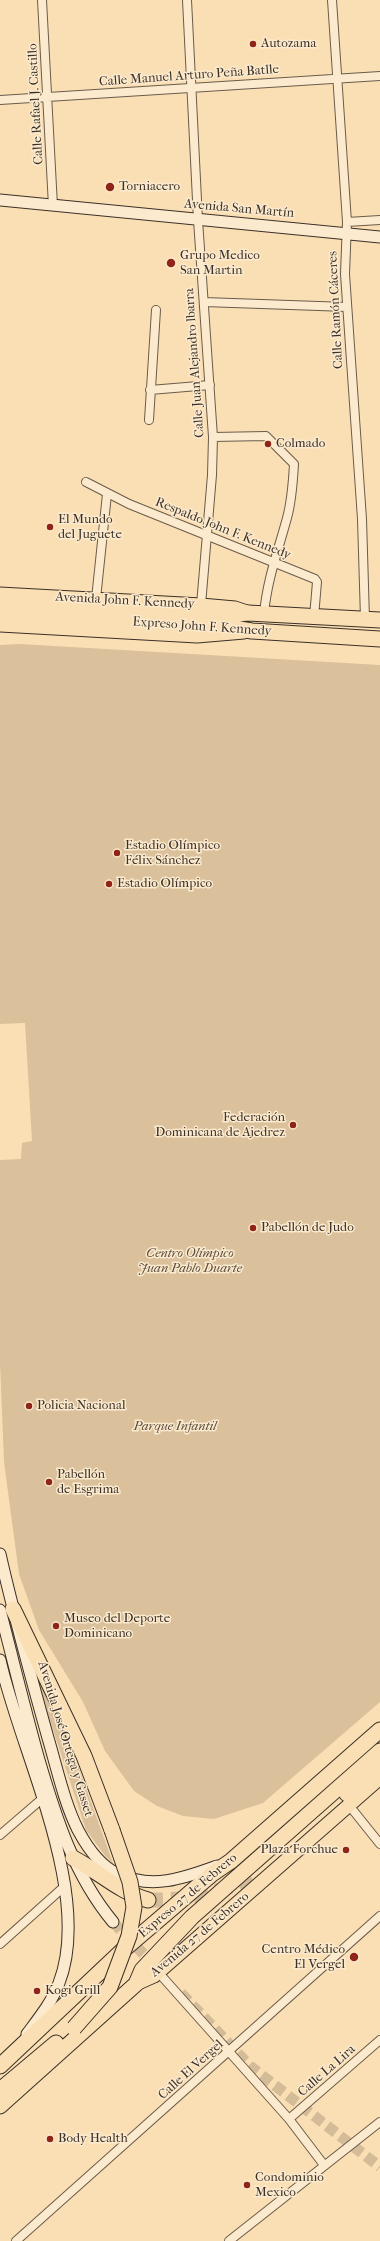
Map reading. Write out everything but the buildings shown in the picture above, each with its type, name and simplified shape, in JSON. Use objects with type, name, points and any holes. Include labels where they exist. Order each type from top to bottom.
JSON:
[{"type":"highway","name":"Expreso John F. Kennedy","points":[[0,603],[103,610],[229,615],[248,613],[373,620]]},
{"type":"highway","name":"Expreso John F. Kennedy","points":[[0,615],[103,610],[252,631],[380,639]]},
{"type":"highway","points":[[0,2090],[74,2028],[110,1987],[129,1936],[134,1907],[131,1888],[112,1830],[84,1756],[6,1610]]},
{"type":"highway","name":"Expreso 27 de Febrero","points":[[0,2066],[122,1951],[212,1874],[231,1861],[380,1730]]},
{"type":"highway","name":"Expreso 27 de Febrero","points":[[136,1984],[142,1970],[192,1917],[380,1751]]},
{"type":"highway","points":[[255,1873],[380,1765]]},
{"type":"highway","points":[[73,1858],[98,1871],[121,1888],[139,1898],[148,1900]]},
{"type":"highway","name":"Avenida 27 de Febrero","points":[[0,2106],[136,1984]]},
{"type":"main road","name":"Avenida San Martín","points":[[0,200],[198,220],[347,227],[380,237]]},
{"type":"main road","name":"Avenida John F. Kennedy","points":[[0,594],[27,596],[103,610],[201,605],[235,608],[248,613]]},
{"type":"main road","points":[[0,600],[16,601],[27,596]]},
{"type":"main road","points":[[0,620],[18,622],[27,627]]},
{"type":"main road","points":[[0,625],[197,636],[220,636],[252,631]]},
{"type":"main road","name":"Avenida José Ortega y Gasset","points":[[0,1554],[6,1610],[73,1820],[87,1845],[97,1858],[117,1874],[138,1882],[160,1883],[180,1880],[231,1861]]},
{"type":"main road","points":[[6,1610],[28,1723],[53,1809],[73,1858],[92,1894],[113,1922]]},
{"type":"main road","points":[[0,1660],[3,1692],[43,1798],[66,1885],[69,1940],[60,1982],[53,1997],[14,2053]]},
{"type":"main road","name":"Avenida 27 de Febrero","points":[[136,1984],[154,1976],[259,1885],[348,1804],[380,1778]]},
{"type":"street","name":"Calle Rafael J. Castillo","points":[[42,0],[53,206]]},
{"type":"street","name":"Calle Juan Alejandro lbarra","points":[[187,0],[198,220],[210,385],[212,437],[207,536],[201,605]]},
{"type":"street","name":"Calle Ramón Cáceres","points":[[332,0],[347,227],[345,251],[347,307],[362,519],[373,620]]},
{"type":"street","name":"Calle Manuel Arturo Peña Batlle","points":[[0,100],[380,76]]},
{"type":"street","points":[[347,227],[380,220]]},
{"type":"street","points":[[204,302],[347,307]]},
{"type":"street","points":[[149,420],[156,310]]},
{"type":"street","points":[[150,390],[210,385]]},
{"type":"street","points":[[212,437],[266,436],[292,460],[294,464],[292,490],[287,518],[273,562],[268,583],[264,614]]},
{"type":"street","name":"Respaldo John F. Kennedy","points":[[86,482],[107,494],[315,579],[317,582],[314,617]]},
{"type":"street","points":[[103,610],[107,494]]},
{"type":"street","points":[[0,1835],[43,1798]]},
{"type":"street","points":[[348,1804],[380,1844]]},
{"type":"street","points":[[0,1944],[66,1885]]},
{"type":"street","name":"Calle El Vergel","points":[[16,2241],[231,2051],[380,1916]]},
{"type":"street","points":[[158,1972],[231,2051],[290,2119],[324,2165]]},
{"type":"street","name":"Calle La Lira","points":[[290,2119],[380,2040]]},
{"type":"street","points":[[229,2241],[380,2122]]},
{"type":"green space","name":"Centro Olímpico Juan Pablo Duarte","points":[[20,644],[380,665],[380,1702],[263,1803],[214,1819],[183,1816],[157,1806],[134,1791],[105,1751],[83,1702],[39,1630],[19,1574],[4,1462],[0,1363],[0,1160],[21,1159],[22,1143],[32,1141],[25,1023],[0,1024],[0,645]]},
{"type":"green space","points":[[30,1660],[63,1724],[113,1863],[106,1857],[86,1830]]},
{"type":"tunnel","points":[[148,1900],[176,1899],[204,1895],[231,1886],[255,1873]]},
{"type":"tunnel","points":[[113,1922],[155,1966]]},
{"type":"tunnel","points":[[181,1993],[250,2066],[380,2167]]},
{"type":"place","name":"Autozama","points":[[253,44]]},
{"type":"place","name":"Torniacero","points":[[110,187]]},
{"type":"place","name":"Grupo Medico San Martin","points":[[171,263]]},
{"type":"place","name":"Colmado","points":[[268,444]]},
{"type":"place","name":"El Mundo del Juguete","points":[[50,527]]},
{"type":"place","name":"Estadio Olímpico Félix Sánchez","points":[[117,853]]},
{"type":"place","name":"Estadio Olímpico","points":[[109,884]]},
{"type":"place","name":"Federación Dominicana de Ajedrez","points":[[293,1125]]},
{"type":"place","name":"Pabellón de Judo","points":[[253,1228]]},
{"type":"place","name":"Policia Nacional","points":[[29,1406]]},
{"type":"place","name":"Pabellón de Esgrima","points":[[49,1482]]},
{"type":"place","name":"Museo del Deporte Dominicano","points":[[56,1626]]},
{"type":"place","name":"Plaza Forchue","points":[[346,1850]]},
{"type":"place","name":"Centro Médico El Vergel","points":[[354,1957]]},
{"type":"place","name":"Kogi Grill","points":[[37,1991]]},
{"type":"place","name":"Body Health","points":[[50,2139]]},
{"type":"place","name":"Condominio Mexico","points":[[247,2185]]},
{"type":"park label","name":"Parque Infantil","points":[[175,1427]]}]
